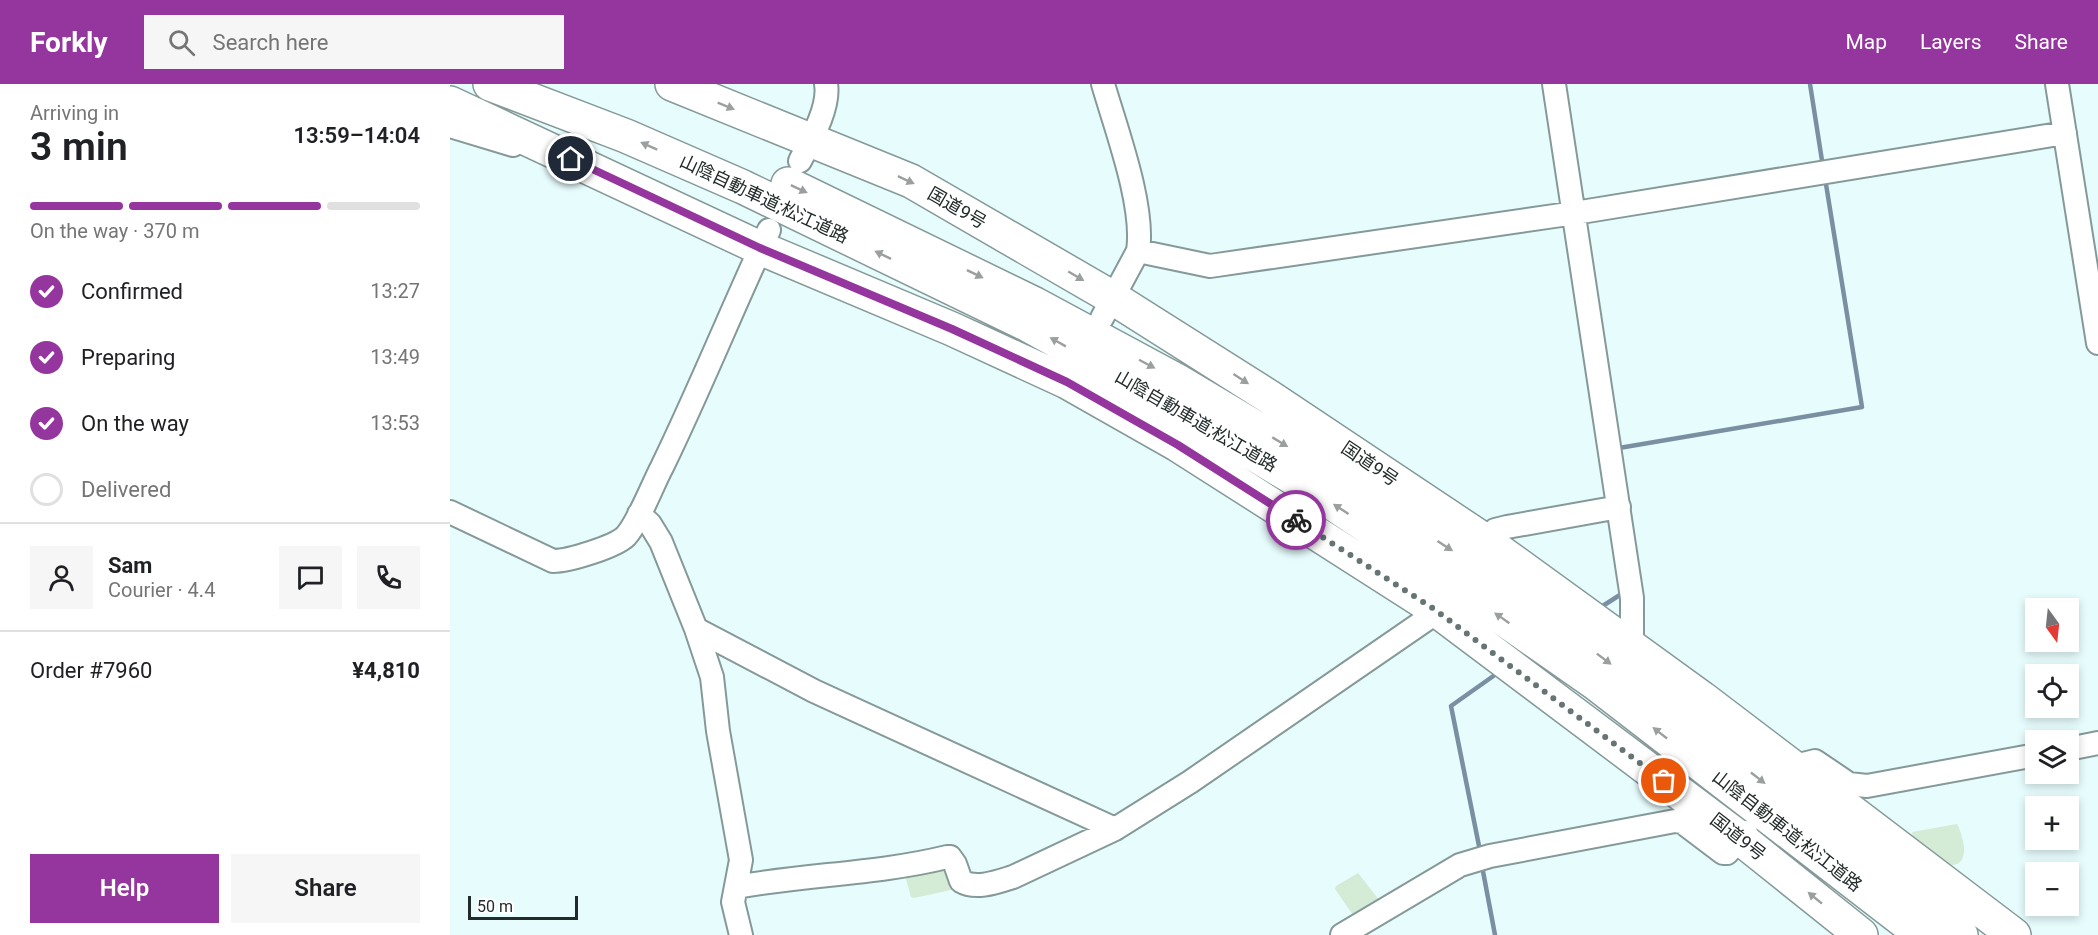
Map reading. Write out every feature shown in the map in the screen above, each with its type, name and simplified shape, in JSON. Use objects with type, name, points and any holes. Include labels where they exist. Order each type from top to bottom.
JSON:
[{"type":"highway","name":"山陰自動車道;松江道路","points":[[490,84],[626,136],[742,188],[1028,325],[1164,400],[1303,484],[1468,594],[1595,683],[1922,935]]},
{"type":"highway","name":"山陰自動車道;松江道路","points":[[552,84],[753,167],[1025,298],[1176,380],[1316,463],[1453,552],[1604,659],[1961,935]]},
{"type":"highway","name":"国道9号","points":[[672,84],[805,151],[911,181],[1108,308],[1271,398],[1632,647],[1795,772],[2018,931]]},
{"type":"highway","name":"国道9号","points":[[450,103],[529,140],[764,239],[952,329],[1072,374],[1178,445],[1440,601],[1744,835],[1861,935]]},
{"type":"highway","points":[[1862,888],[1912,935]]},
{"type":"street","points":[[805,151],[828,96],[826,84]]},
{"type":"street","points":[[1103,84],[1137,209],[1140,228],[1138,251],[1108,308]]},
{"type":"street","points":[[1554,84],[1632,598],[1632,647]]},
{"type":"street","points":[[2057,84],[2098,343]]},
{"type":"street","points":[[450,126],[512,146],[529,140]]},
{"type":"street","points":[[1138,251],[1210,267],[1575,213],[2065,133]]},
{"type":"street","points":[[450,512],[553,561],[562,561],[612,545],[625,537],[639,514],[682,426],[764,239]]},
{"type":"street","points":[[1481,544],[1495,530],[1619,507]]},
{"type":"street","points":[[639,514],[650,524],[661,542],[712,676],[718,730],[741,860],[733,902],[741,935]]},
{"type":"street","points":[[737,887],[775,880],[909,866],[947,857],[953,860],[960,878],[968,885],[995,883],[1013,877],[1115,829],[1190,782],[1427,620],[1440,601]]},
{"type":"street","points":[[696,629],[814,691],[1115,829]]},
{"type":"street","points":[[2079,747],[2098,743]]},
{"type":"street","points":[[1795,772],[1803,764],[1815,761],[1845,781],[1860,787],[2025,757]]},
{"type":"street","points":[[1342,935],[1460,866],[1490,856],[1675,821],[1682,822],[1723,853],[1731,851],[1744,835]]},
{"type":"green space","points":[[1957,824],[1962,835],[1964,849],[1961,861],[1957,864],[1950,865],[1913,837],[1912,832]]},
{"type":"green space","points":[[941,861],[956,889],[911,897],[904,872]]},
{"type":"green space","points":[[1358,873],[1380,901],[1355,918],[1335,889],[1336,886]]},
{"type":"waterway","points":[[1810,84],[1823,167]]},
{"type":"waterway","points":[[1619,450],[1619,448],[1862,407],[1825,178]]},
{"type":"waterway","points":[[1601,607],[1623,593]]},
{"type":"waterway","points":[[1480,851],[1451,706],[1499,672]]},
{"type":"waterway","points":[[1482,866],[1495,935]]},
{"type":"way so far","points":[[1296,520],[1434,609],[1664,781]]},
{"type":"route","points":[[571,159],[760,248],[952,329],[1067,382],[1178,445],[1296,520]]}]
